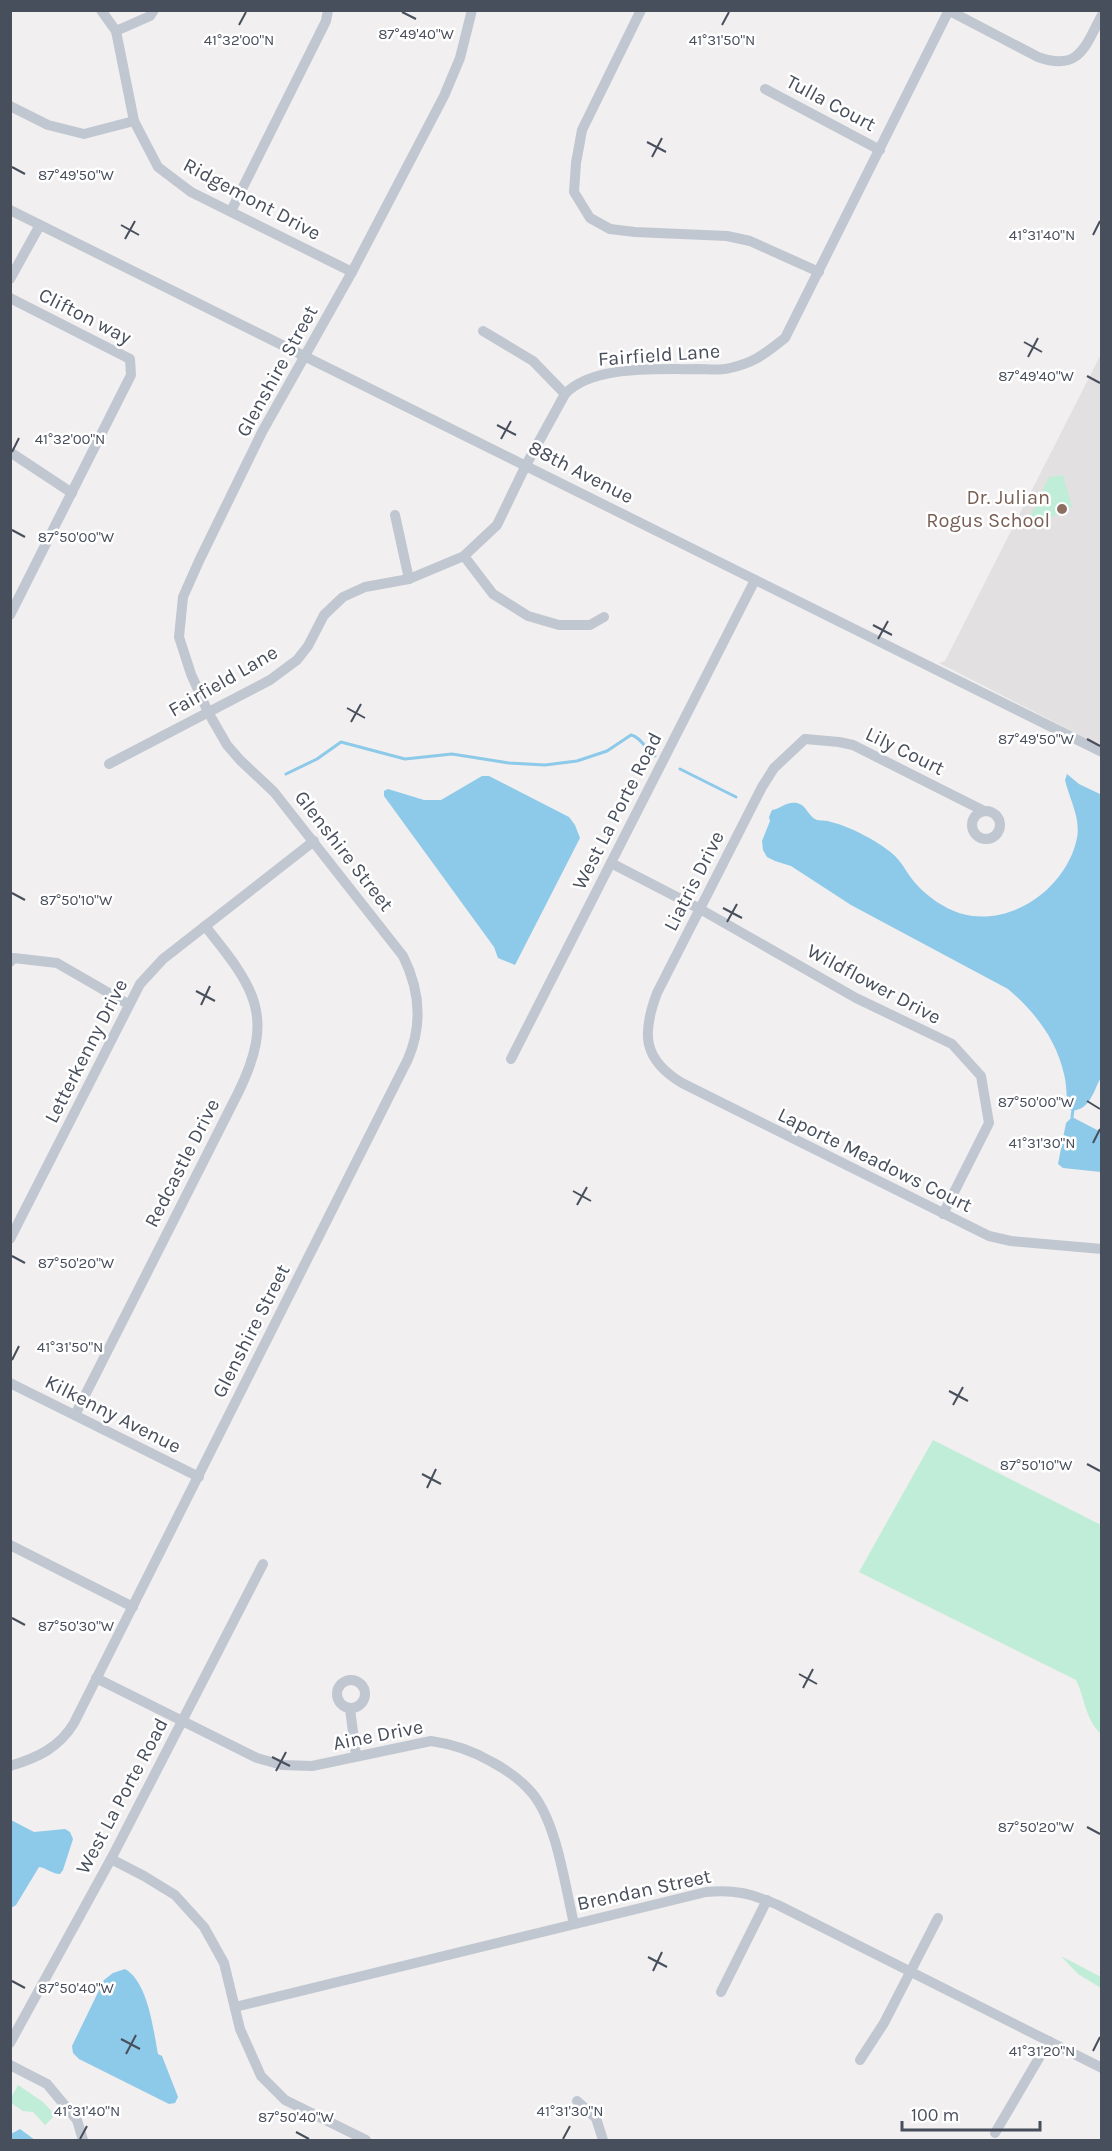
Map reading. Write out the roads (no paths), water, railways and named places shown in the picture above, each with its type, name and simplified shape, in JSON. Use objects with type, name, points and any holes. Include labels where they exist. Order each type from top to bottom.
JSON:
[{"type":"street","name":"Ridgemont Drive","points":[[101,10],[116,31],[134,121],[158,167],[191,192],[352,272]]},
{"type":"street","points":[[116,31],[150,16],[154,10]]},
{"type":"street","points":[[231,212],[326,21],[328,10]]},
{"type":"street","name":"Glenshire Street","points":[[10,1766],[48,1751],[63,1738],[74,1723],[408,1059],[416,1034],[418,1001],[414,982],[403,956],[274,792],[232,751],[208,712],[191,674],[179,637],[183,597],[198,561],[262,432],[352,272],[444,96],[460,58],[472,10]]},
{"type":"street","points":[[641,10],[582,130],[574,192],[590,218],[610,229],[727,236],[750,241],[819,272]]},
{"type":"street","points":[[948,11],[1028,52],[1054,62],[1070,61],[1081,51],[1101,15]]},
{"type":"street","name":"Fairfield Lane","points":[[109,764],[270,680],[297,660],[324,615],[343,597],[365,586],[408,579],[464,556],[496,525],[526,465],[572,387],[592,377],[637,370],[727,369],[757,360],[785,338],[948,11]]},
{"type":"street","name":"Tulla Court","points":[[765,88],[880,150]]},
{"type":"street","points":[[10,106],[48,125],[84,134],[134,121]]},
{"type":"street","name":"88th Avenue","points":[[10,210],[1101,752]]},
{"type":"street","points":[[10,279],[40,225]]},
{"type":"street","name":"Clifton way","points":[[10,298],[130,359],[131,375],[72,492]]},
{"type":"street","points":[[483,331],[533,361],[566,394]]},
{"type":"street","points":[[10,452],[72,492],[10,615]]},
{"type":"street","points":[[395,515],[408,579]]},
{"type":"street","points":[[464,556],[493,594],[528,616],[559,625],[590,624],[604,617]]},
{"type":"street","name":"West La Porte Road","points":[[511,1059],[755,580]]},
{"type":"street","name":"Lily Court","points":[[805,739],[853,745],[984,811]]},
{"type":"street","name":"Liatris Drive","points":[[652,1054],[646,1032],[657,993],[762,787],[774,768],[805,739]]},
{"type":"street","name":"Letterkenny Drive","points":[[10,1239],[140,984],[153,969],[205,926],[314,841]]},
{"type":"street","name":"Wildflower Drive","points":[[610,863],[700,909],[856,998],[952,1044],[981,1076],[989,1123],[943,1214]]},
{"type":"street","name":"Redcastle Drive","points":[[75,1415],[238,1093],[254,1055],[257,1025],[250,988],[241,972],[205,926]]},
{"type":"street","points":[[10,962],[14,958],[57,963],[128,1005]]},
{"type":"street","name":"Laporte Meadows Court","points":[[652,1054],[667,1072],[682,1083],[989,1236],[1101,1249]]},
{"type":"street","name":"Kilkenny Avenue","points":[[10,1383],[199,1477]]},
{"type":"street","points":[[10,1545],[133,1607]]},
{"type":"street","name":"West La Porte Road","points":[[10,2043],[111,1859],[263,1564]]},
{"type":"street","name":"Aine Drive","points":[[96,1678],[257,1758],[282,1765],[312,1766],[431,1741],[450,1744],[498,1765],[532,1793],[547,1819],[574,1924]]},
{"type":"street","points":[[350,1709],[356,1755]]},
{"type":"street","points":[[111,1859],[175,1896],[204,1927],[224,1963],[240,2029],[261,2076],[285,2100],[366,2140]]},
{"type":"street","name":"Brendan Street","points":[[235,2007],[706,1892],[746,1893],[767,1900],[1101,2068]]},
{"type":"street","points":[[721,1992],[767,1900]]},
{"type":"street","points":[[860,2060],[884,2023],[939,1918]]},
{"type":"street","points":[[995,2133],[1049,2041]]},
{"type":"street","points":[[10,2065],[46,2084],[77,2120],[83,2140]]},
{"type":"street","points":[[577,2101],[596,2118],[603,2140]]},
{"type":"water","points":[[1067,774],[1079,784],[1102,795],[1101,1077],[1090,1100],[1082,1108],[1076,1110],[1070,1110],[1068,1107],[1064,1074],[1050,1038],[1027,1007],[1008,989],[851,905],[791,866],[767,857],[762,841],[772,810],[790,803],[797,803],[817,820],[847,827],[882,846],[898,860],[921,889],[942,905],[959,913],[978,916],[998,915],[1033,900],[1049,888],[1062,873],[1071,856],[1078,831],[1065,780]]},
{"type":"water","points":[[482,776],[489,776],[569,817],[580,838],[515,965],[498,958],[494,947],[384,796],[384,791],[388,789],[424,800],[441,800]]},
{"type":"water","points":[[1072,1117],[1101,1132],[1101,1172],[1063,1168],[1058,1164],[1066,1123]]},
{"type":"water","points":[[11,1820],[34,1832],[65,1829],[70,1832],[73,1839],[60,1874],[39,1867],[16,1905],[11,1908]]},
{"type":"water","points":[[125,1969],[133,1975],[144,1995],[158,2054],[162,2056],[178,2097],[175,2103],[169,2104],[79,2059],[73,2053],[72,2046],[104,1980],[113,1973]]},
{"type":"water","points":[[20,2129],[35,2140],[11,2140],[11,2134]]},
{"type":"waterway","points":[[286,774],[317,759],[341,742],[405,759],[452,754],[509,763],[545,765],[577,761],[607,751],[631,735],[638,738],[655,756]]},
{"type":"waterway","points":[[680,769],[736,797]]},
{"type":"waterway","points":[[1072,1117],[1073,1110]]},
{"type":"place","name":"Dr. Julian Rogus School","points":[[1062,509]]}]
